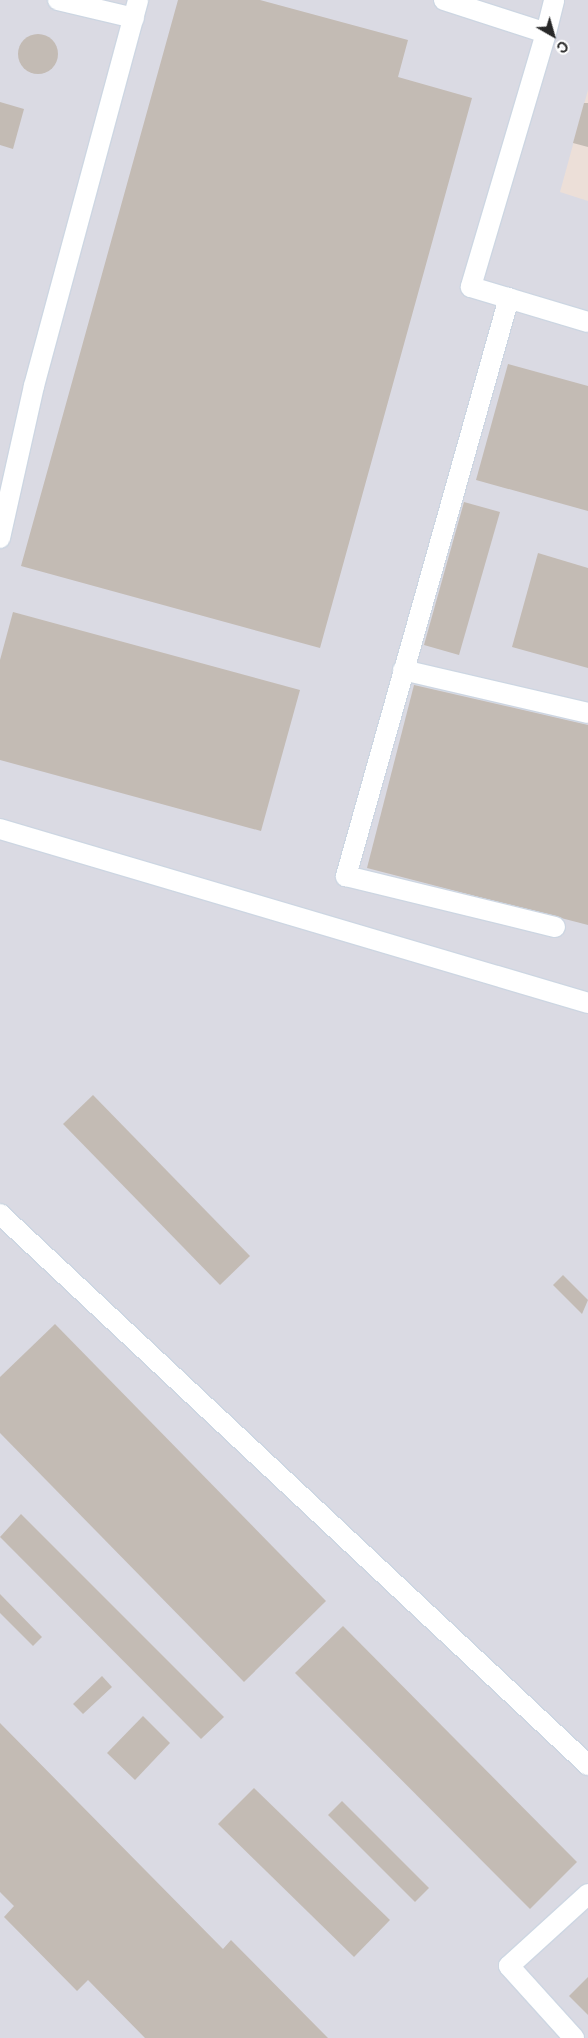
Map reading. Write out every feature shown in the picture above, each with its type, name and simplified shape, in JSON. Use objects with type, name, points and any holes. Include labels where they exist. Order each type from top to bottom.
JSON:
[{"type":"street","points":[[0,538],[34,386],[136,9],[58,0]]},
{"type":"street","points":[[444,0],[546,33]]},
{"type":"street","points":[[554,0],[471,287],[588,322]]},
{"type":"street","points":[[509,298],[346,876],[555,927]]},
{"type":"street","points":[[404,670],[588,712]]},
{"type":"street","points":[[0,829],[588,1003]]},
{"type":"street","points":[[0,1214],[588,1764]]},
{"type":"street","points":[[574,2038],[509,1966],[588,1894]]},
{"type":"shaded area","points":[[0,0],[588,0],[588,90],[560,192],[588,201],[588,2038],[0,2038]]},
{"type":"building","points":[[178,0],[260,0],[408,40],[398,77],[472,98],[320,648],[21,566]]},
{"type":"building","points":[[34,34],[42,34],[49,37],[55,43],[58,54],[55,65],[49,71],[42,74],[34,74],[27,71],[21,65],[18,58],[18,50],[21,43],[27,37]]},
{"type":"building","points":[[0,102],[24,109],[13,149],[0,145]]},
{"type":"building","points":[[584,103],[588,103],[588,147],[573,143]]},
{"type":"building","points":[[508,364],[588,386],[588,511],[476,480]]},
{"type":"building","points":[[464,502],[500,512],[459,655],[424,645]]},
{"type":"building","points":[[538,553],[588,568],[588,668],[512,647]]},
{"type":"building","points":[[13,612],[300,690],[261,831],[0,760],[0,660]]},
{"type":"building","points":[[414,685],[588,725],[588,925],[367,868]]},
{"type":"building","points":[[93,1095],[250,1256],[220,1285],[63,1124]]},
{"type":"building","points":[[563,1275],[588,1300],[582,1314],[553,1285]]},
{"type":"building","points":[[55,1324],[326,1601],[244,1682],[0,1433],[0,1377]]},
{"type":"building","points":[[21,1514],[224,1717],[201,1739],[0,1537]]},
{"type":"building","points":[[0,1594],[42,1637],[33,1646],[0,1613]]},
{"type":"building","points":[[343,1626],[577,1862],[530,1909],[295,1673]]},
{"type":"building","points":[[102,1676],[112,1687],[83,1714],[73,1704]]},
{"type":"building","points":[[143,1716],[170,1743],[135,1780],[107,1753]]},
{"type":"building","points":[[0,1723],[223,1949],[231,1940],[328,2038],[145,2038],[88,1980],[77,1991],[4,1917],[14,1906],[0,1892]]},
{"type":"building","points":[[254,1788],[390,1920],[354,1957],[218,1824]]},
{"type":"building","points":[[342,1801],[429,1888],[415,1902],[328,1815]]},
{"type":"building","points":[[588,1977],[588,2015],[569,1996]]}]
